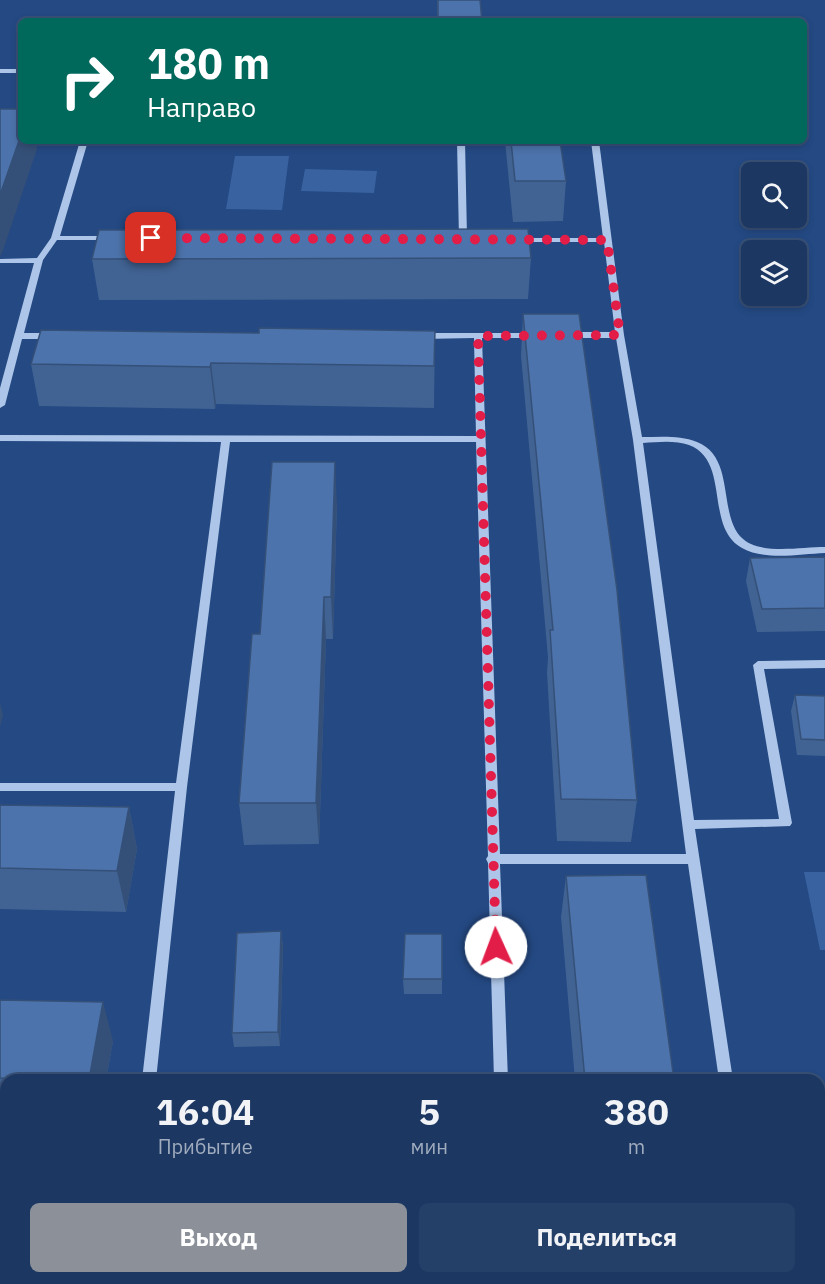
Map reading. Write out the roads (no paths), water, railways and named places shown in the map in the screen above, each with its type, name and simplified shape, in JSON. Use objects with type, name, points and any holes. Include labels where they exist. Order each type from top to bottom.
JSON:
[{"type":"street","points":[[0,71],[18,71]]},
{"type":"street","points":[[0,405],[39,260],[55,238],[83,144]]},
{"type":"street","points":[[462,144],[463,239]]},
{"type":"street","points":[[595,144],[620,335],[638,440],[688,825],[725,1074]]},
{"type":"street","points":[[55,238],[127,238]]},
{"type":"street","points":[[451,239],[474,239]]},
{"type":"street","points":[[507,240],[607,240]]},
{"type":"street","points":[[0,261],[39,260]]},
{"type":"street","points":[[408,336],[549,335]]},
{"type":"street","points":[[561,335],[620,335]]},
{"type":"street","points":[[20,336],[67,336]]},
{"type":"street","points":[[478,336],[492,859],[501,1074]]},
{"type":"street","points":[[0,438],[481,440]]},
{"type":"street","points":[[150,1074],[182,787],[226,439]]},
{"type":"street","points":[[638,440],[680,440],[703,448],[715,462],[728,527],[745,546],[773,551],[825,550]]},
{"type":"street","points":[[688,825],[786,823],[758,665],[825,664]]},
{"type":"street","points":[[0,787],[182,787]]},
{"type":"street","points":[[492,859],[693,859]]}]
